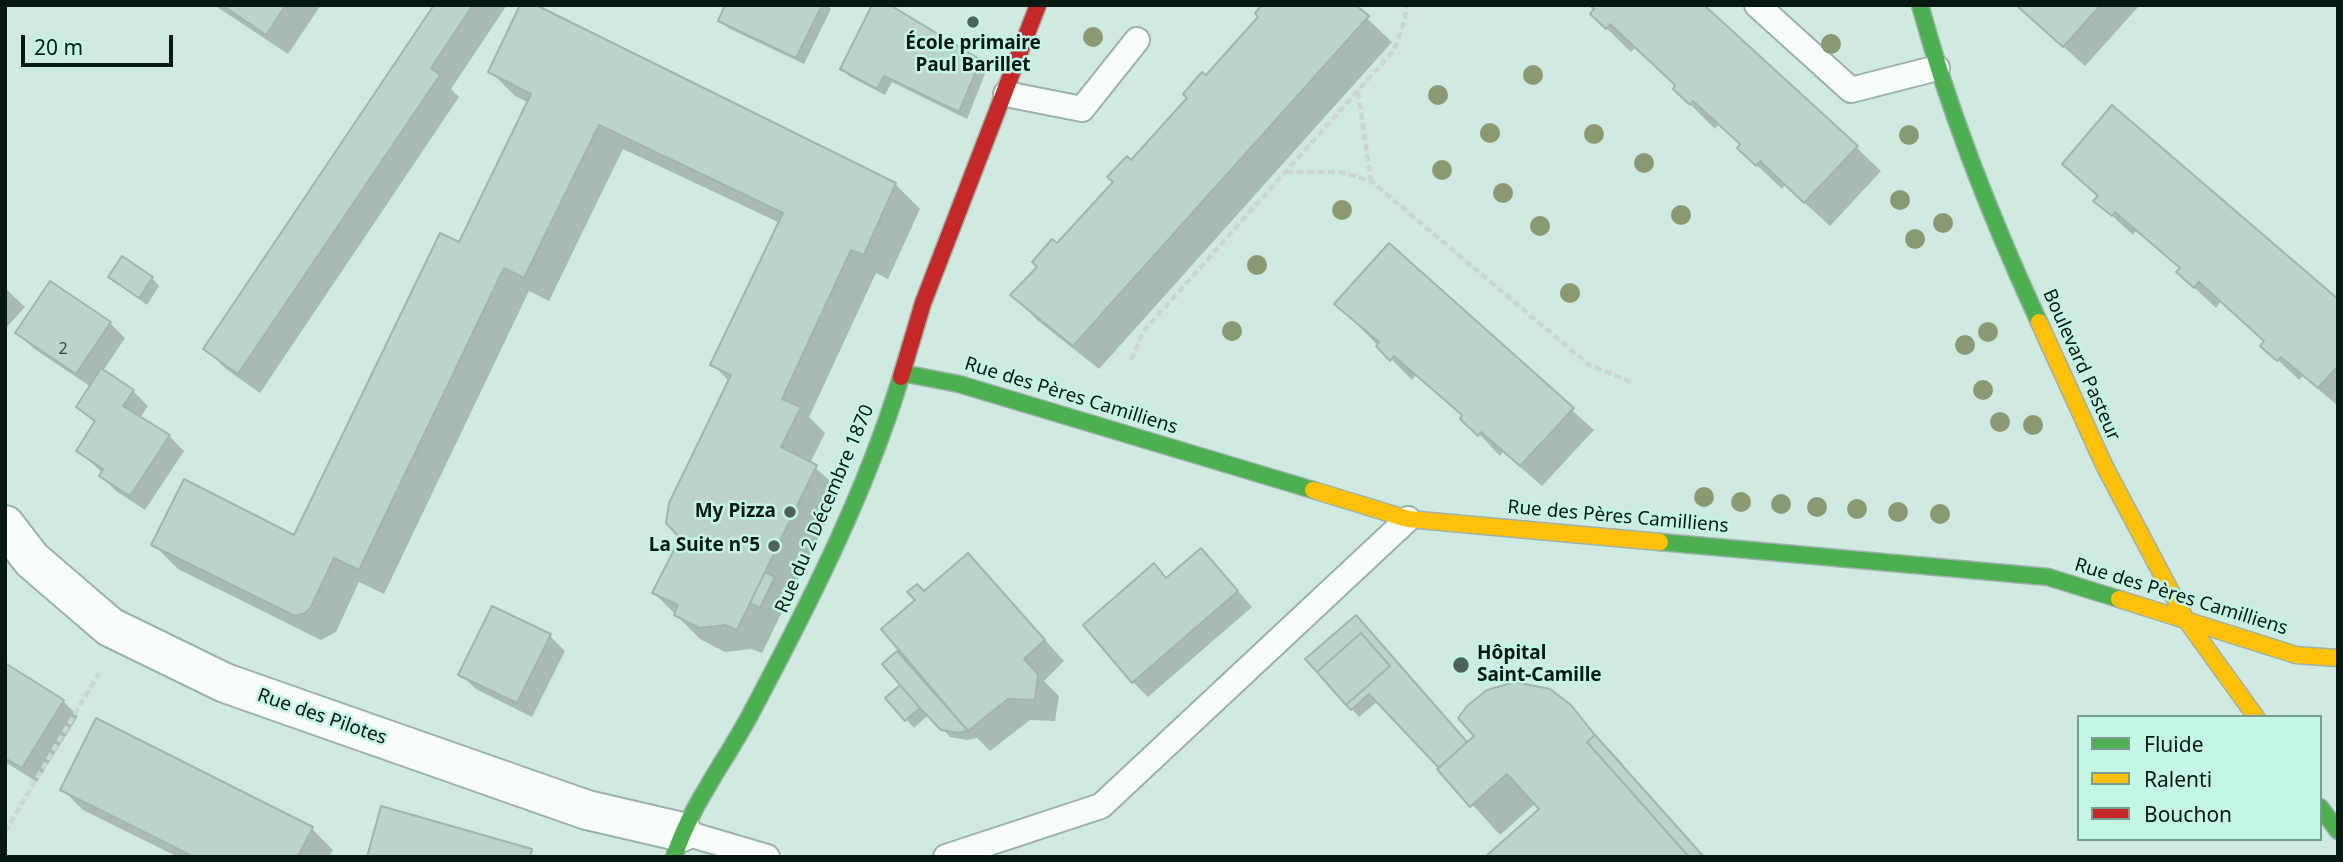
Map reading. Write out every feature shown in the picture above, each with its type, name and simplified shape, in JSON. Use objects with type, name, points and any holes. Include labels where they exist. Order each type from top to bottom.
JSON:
[{"type":"street","name":"Rue du 2 Décembre 1870","points":[[678,844],[795,630],[884,433],[941,254],[1006,94],[1038,5]]},
{"type":"street","name":"Boulevard Pasteur","points":[[1920,5],[1937,68],[2000,236],[2105,467],[2186,620],[2255,715]]},
{"type":"street","name":"Rue des Pères Camilliens","points":[[902,373],[959,384],[1408,519],[2048,577],[2296,655],[2338,658]]},
{"type":"street","name":"Rue des Pilotes","points":[[5,525],[32,560],[110,627],[225,683],[678,844]]},
{"type":"street","points":[[2322,810],[2338,831]]},
{"type":"lane","points":[[1757,5],[1851,90],[1937,68]]},
{"type":"lane","points":[[1006,94],[1082,109],[1138,40]]},
{"type":"lane","points":[[946,857],[1101,806],[1408,519]]},
{"type":"lane","points":[[678,844],[767,857]]},
{"type":"path","points":[[1131,360],[1143,332],[1394,50],[1405,19],[1406,5]]},
{"type":"path","points":[[1357,91],[1371,181]]},
{"type":"path","points":[[1285,172],[1340,172],[1371,181],[1589,365],[1632,382]]},
{"type":"path","points":[[5,832],[98,677]]},
{"type":"building","points":[[222,5],[286,5],[266,35]]},
{"type":"building","points":[[434,5],[473,5],[431,68],[440,75],[238,374],[203,349]]},
{"type":"building","points":[[520,5],[536,5],[896,183],[864,255],[851,250],[782,399],[801,407],[781,447],[817,465],[737,630],[725,625],[699,628],[674,615],[678,605],[652,593],[680,538],[666,523],[669,503],[731,375],[710,365],[783,213],[599,125],[524,278],[504,268],[359,570],[334,558],[311,607],[305,613],[295,616],[151,545],[184,479],[294,535],[440,233],[459,242],[531,94],[488,72]]},
{"type":"building","points":[[725,5],[822,5],[796,58],[718,21]]},
{"type":"building","points":[[872,5],[890,5],[981,60],[959,112],[884,76],[877,89],[840,69]]},
{"type":"building","points":[[1262,5],[1356,5],[1369,16],[1073,346],[1010,295],[1037,267],[1032,262],[1052,239],[1057,243],[1113,182],[1107,177],[1127,156],[1131,160],[1187,98],[1183,94],[1202,72],[1206,75],[1258,17],[1255,13]]},
{"type":"building","points":[[1590,5],[1704,5],[1858,146],[1804,203],[1760,161],[1756,166],[1737,148],[1740,144],[1693,101],[1690,105],[1673,89],[1675,85],[1610,24],[1606,29],[1590,14],[1594,9]]},
{"type":"building","points":[[2016,5],[2101,5],[2063,47]]},
{"type":"building","points":[[2112,105],[2338,299],[2338,366],[2318,388],[2281,357],[2277,361],[2260,346],[2264,341],[2199,282],[2194,288],[2176,272],[2180,268],[2115,212],[2112,216],[2093,201],[2098,196],[2062,164]]},
{"type":"building","points":[[1389,243],[1574,408],[1520,466],[1481,432],[1478,436],[1460,419],[1462,415],[1394,356],[1390,361],[1376,346],[1379,342],[1334,304]]},
{"type":"building","points":[[122,256],[153,277],[139,298],[108,277]]},
{"type":"building","points":[[50,281],[111,322],[76,374],[15,333]]},
{"type":"building","points":[[101,368],[134,390],[123,406],[170,435],[130,496],[99,476],[103,469],[76,451],[95,421],[76,407]]},
{"type":"building","points":[[1201,548],[1238,591],[1132,683],[1083,625],[1154,563],[1166,578]]},
{"type":"building","points":[[968,553],[1045,640],[1024,659],[1038,674],[1035,700],[1008,699],[968,731],[881,629],[915,600],[907,592],[917,584],[924,591]]},
{"type":"building","points":[[765,572],[775,577],[760,608],[750,603]]},
{"type":"building","points":[[492,606],[551,634],[517,703],[458,675]]},
{"type":"building","points":[[1356,615],[1467,742],[1439,768],[1369,694],[1351,710],[1346,705],[1390,666],[1361,633],[1317,672],[1305,659]]},
{"type":"building","points":[[1361,633],[1390,666],[1346,705],[1317,672]]},
{"type":"building","points":[[897,651],[968,731],[958,733],[941,730],[920,708],[882,664]]},
{"type":"building","points":[[5,663],[64,700],[22,768],[5,758]]},
{"type":"building","points":[[1515,682],[1550,689],[1571,705],[1595,735],[1587,742],[1689,857],[1485,857],[1539,809],[1507,774],[1470,807],[1437,769],[1474,736],[1458,718],[1467,706],[1487,690]]},
{"type":"building","points":[[900,685],[920,708],[905,721],[885,698]]},
{"type":"building","points":[[96,718],[313,827],[298,857],[194,857],[60,790]]},
{"type":"building","points":[[1595,735],[1704,857],[1689,857],[1587,742]]},
{"type":"building","points":[[381,806],[532,849],[530,857],[367,857]]},
{"type":"traffic: fast","points":[[1920,5],[1944,86],[1973,166],[2039,322]]},
{"type":"traffic: fast","points":[[902,373],[959,384],[1313,490]]},
{"type":"traffic: fast","points":[[674,857],[689,820],[749,717],[833,550],[870,465],[901,377]]},
{"type":"traffic: fast","points":[[1660,542],[2048,577],[2119,599]]},
{"type":"traffic: fast","points":[[2322,810],[2338,831]]},
{"type":"traffic: slow","points":[[2039,322],[2105,467],[2186,620],[2255,715]]},
{"type":"traffic: slow","points":[[1313,490],[1408,519],[1660,542]]},
{"type":"traffic: slow","points":[[2119,599],[2296,655],[2338,658]]},
{"type":"traffic: jam","points":[[901,377],[923,303],[1038,5]]},
{"type":"place","name":"École primaire Paul Barillet","points":[[973,22]]},
{"type":"place","name":"My Pizza","points":[[790,512]]},
{"type":"place","name":"La Suite n°5","points":[[774,546]]},
{"type":"place","name":"Hôpital Saint-Camille","points":[[1461,665]]}]
